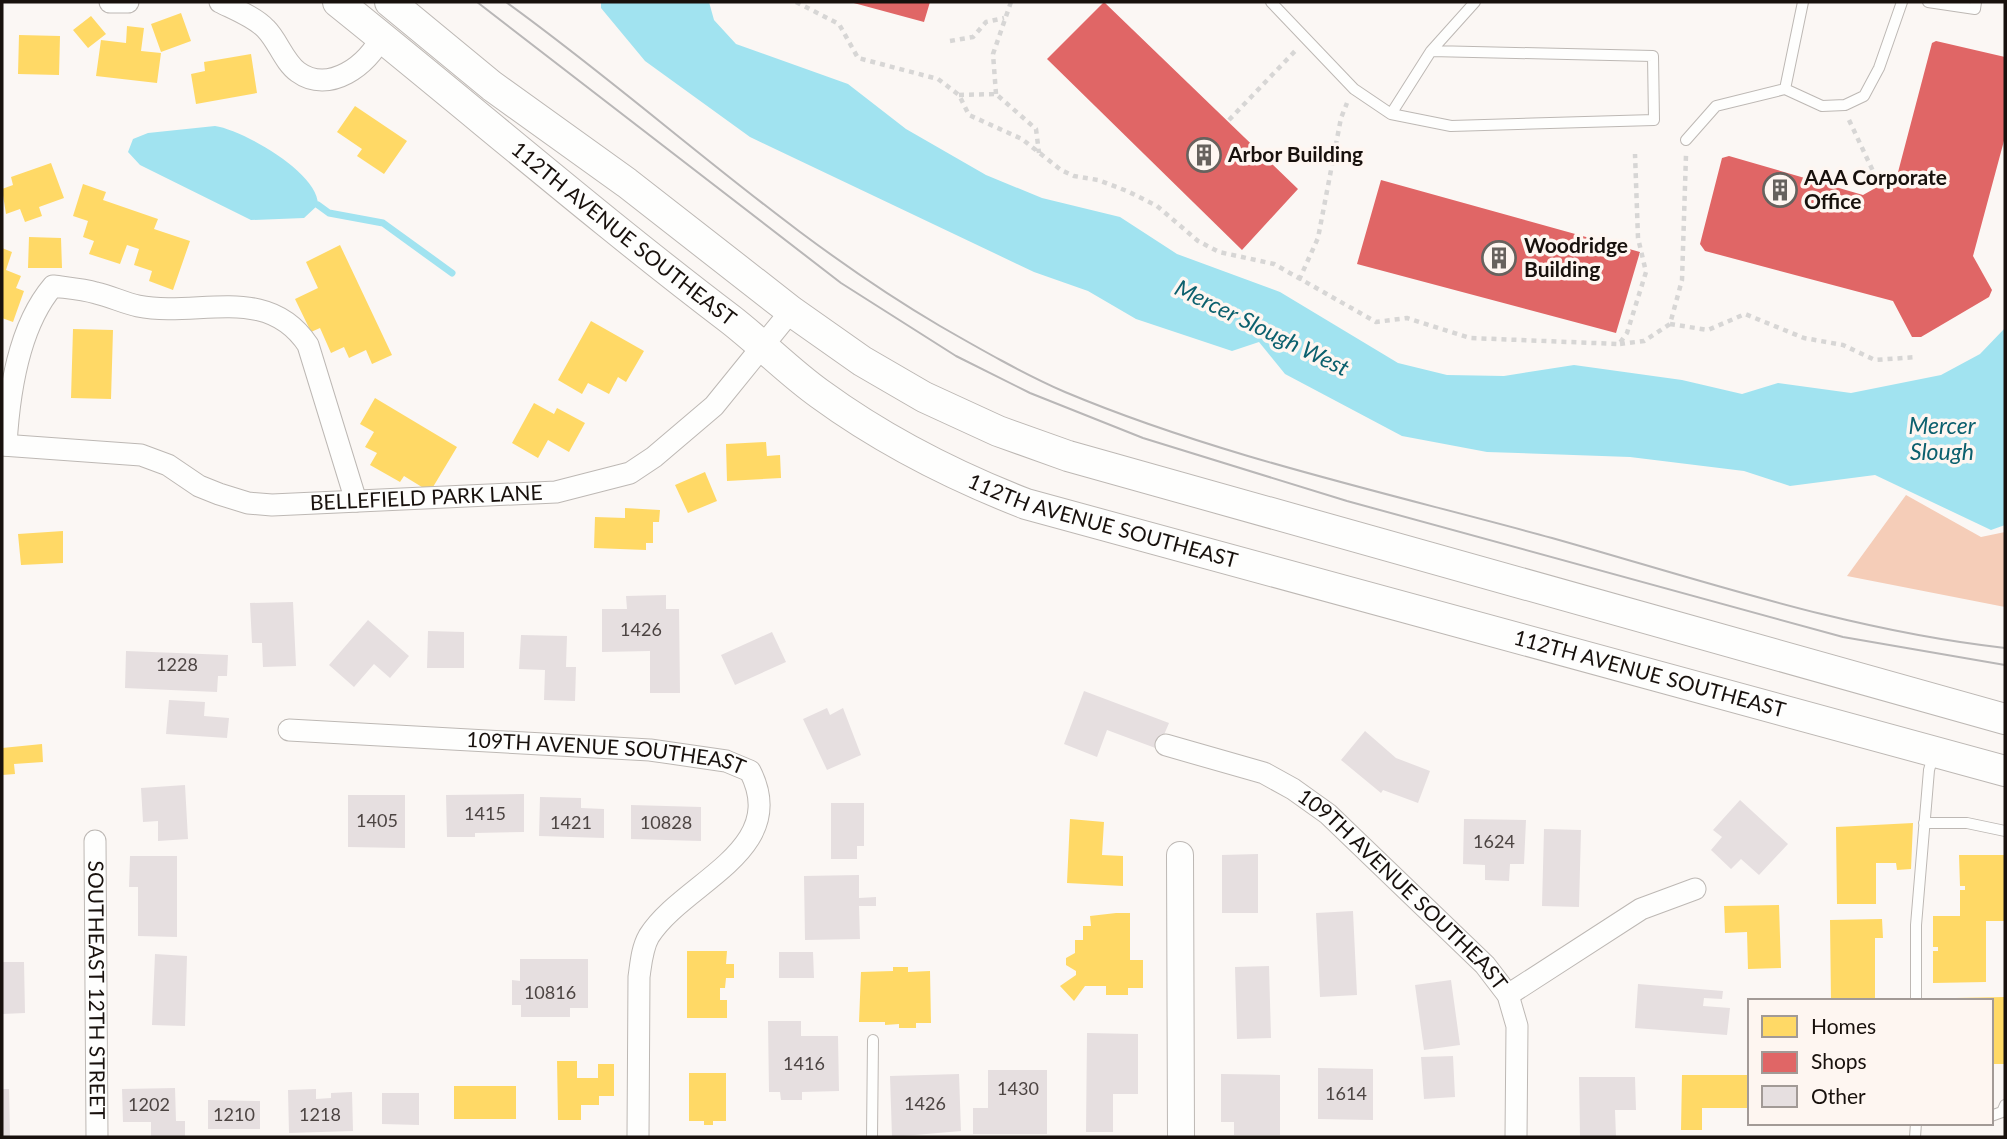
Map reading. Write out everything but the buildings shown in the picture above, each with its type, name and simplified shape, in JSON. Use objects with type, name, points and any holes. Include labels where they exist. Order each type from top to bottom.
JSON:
[{"type":"main road","name":"112TH AVENUE SOUTHEAST","points":[[338,2],[669,273],[765,346],[818,393],[929,461],[1026,504],[2005,771]]},
{"type":"main road","name":"112TH AVENUE SOUTHEAST","points":[[390,2],[492,86],[627,183],[791,312],[862,361],[925,397],[998,431],[1068,456],[2005,719]]},
{"type":"street","points":[[110,2],[128,2]]},
{"type":"street","points":[[220,2],[265,27],[299,73],[310,77],[332,78],[356,69],[367,60],[381,37]]},
{"type":"street","points":[[4,445],[17,367],[40,301],[53,286],[93,292],[138,306],[245,307],[286,320],[296,327],[308,345],[356,501]]},
{"type":"street","name":"BELLEFIELD PARK LANE","points":[[4,445],[141,454],[168,465],[199,486],[248,503],[556,492],[630,473],[654,457],[714,406],[791,312]]},
{"type":"street","name":"109TH AVENUE SOUTHEAST","points":[[289,730],[650,750],[726,761],[750,771],[761,801],[746,844],[731,863],[668,913],[648,938],[639,977],[638,1137]]},
{"type":"street","name":"109TH AVENUE SOUTHEAST","points":[[1166,745],[1264,773],[1328,814],[1485,965],[1508,995],[1641,909],[1695,889]]},
{"type":"street","name":"SOUTHEAST 12TH STREET","points":[[95,841],[97,1137]]},
{"type":"street","points":[[1180,855],[1181,1137]]},
{"type":"street","points":[[1508,995],[1517,1026],[1517,1137]]},
{"type":"lane","points":[[1272,2],[1354,89],[1391,114],[1451,126],[1654,120],[1653,56],[1431,51]]},
{"type":"lane","points":[[1391,114],[1431,51],[1475,2]]},
{"type":"lane","points":[[1785,89],[1803,2]]},
{"type":"lane","points":[[1686,140],[1716,106],[1785,89],[1822,106],[1845,105],[1864,96],[1879,68],[1902,2]]},
{"type":"lane","points":[[1928,2],[1975,9],[1976,2]]},
{"type":"lane","points":[[1916,999],[1916,925],[1924,823],[1934,752]]},
{"type":"lane","points":[[1924,823],[1967,823],[2005,831]]},
{"type":"lane","points":[[872,1137],[873,1040]]},
{"type":"path","points":[[796,2],[839,24],[858,58],[938,79],[959,95],[969,116],[1021,139],[1074,176],[1098,180],[1157,206],[1198,241],[1219,252],[1274,264],[1376,322],[1407,318],[1470,338],[1619,344],[1644,341],[1670,324],[1682,280],[1686,140]]},
{"type":"path","points":[[996,94],[993,54],[1011,2]]},
{"type":"path","points":[[950,41],[973,37],[986,22],[1004,18]]},
{"type":"path","points":[[1229,120],[1306,38]]},
{"type":"path","points":[[1299,280],[1318,238],[1340,118],[1354,89]]},
{"type":"path","points":[[959,95],[996,94],[1036,129],[1039,153]]},
{"type":"path","points":[[1845,105],[1852,127],[1880,186]]},
{"type":"path","points":[[1619,344],[1627,333],[1646,272],[1638,238],[1635,155]]},
{"type":"path","points":[[1670,324],[1708,330],[1745,314],[1804,338],[1843,345],[1875,360],[1917,357]]},
{"type":"shaded area","points":[[1906,495],[1981,537],[2005,532],[2005,607],[1847,576]]},
{"type":"water","name":"Mercer Slough","points":[[601,2],[709,2],[714,20],[736,44],[848,84],[906,129],[986,175],[1042,198],[1120,217],[1177,254],[1280,292],[1398,363],[1447,375],[1504,376],[1574,365],[1682,380],[1742,394],[1778,383],[1851,393],[1941,375],[1980,354],[2005,328],[2005,525],[1991,530],[1875,475],[1790,486],[1744,471],[1630,457],[1487,452],[1402,436],[1285,374],[1259,342],[1232,351],[1136,319],[1088,291],[1034,272],[750,137],[645,61],[601,8]]},
{"type":"water","points":[[215,126],[260,144],[293,167],[315,193],[318,205],[304,218],[251,220],[140,165],[128,152],[133,139],[148,133]]},
{"type":"waterway","points":[[318,205],[329,213],[383,223],[452,273]]},
{"type":"tram line","points":[[477,2],[841,283],[956,356],[1030,393],[1143,438],[1347,501],[1843,637],[2005,665]]},
{"type":"tram line","points":[[506,2],[772,211],[882,290],[1017,369],[1065,392],[1123,415],[1244,455],[1552,538],[1720,587],[1890,630],[2005,648]]},
{"type":"place","name":"Arbor Building","points":[[1204,155]]},
{"type":"place","name":"AAA Corporate Office","points":[[1780,190]]},
{"type":"place","name":"Woodridge Building","points":[[1499,258]]},
{"type":"water label","name":"Mercer Slough West","points":[[1262,328]]}]
